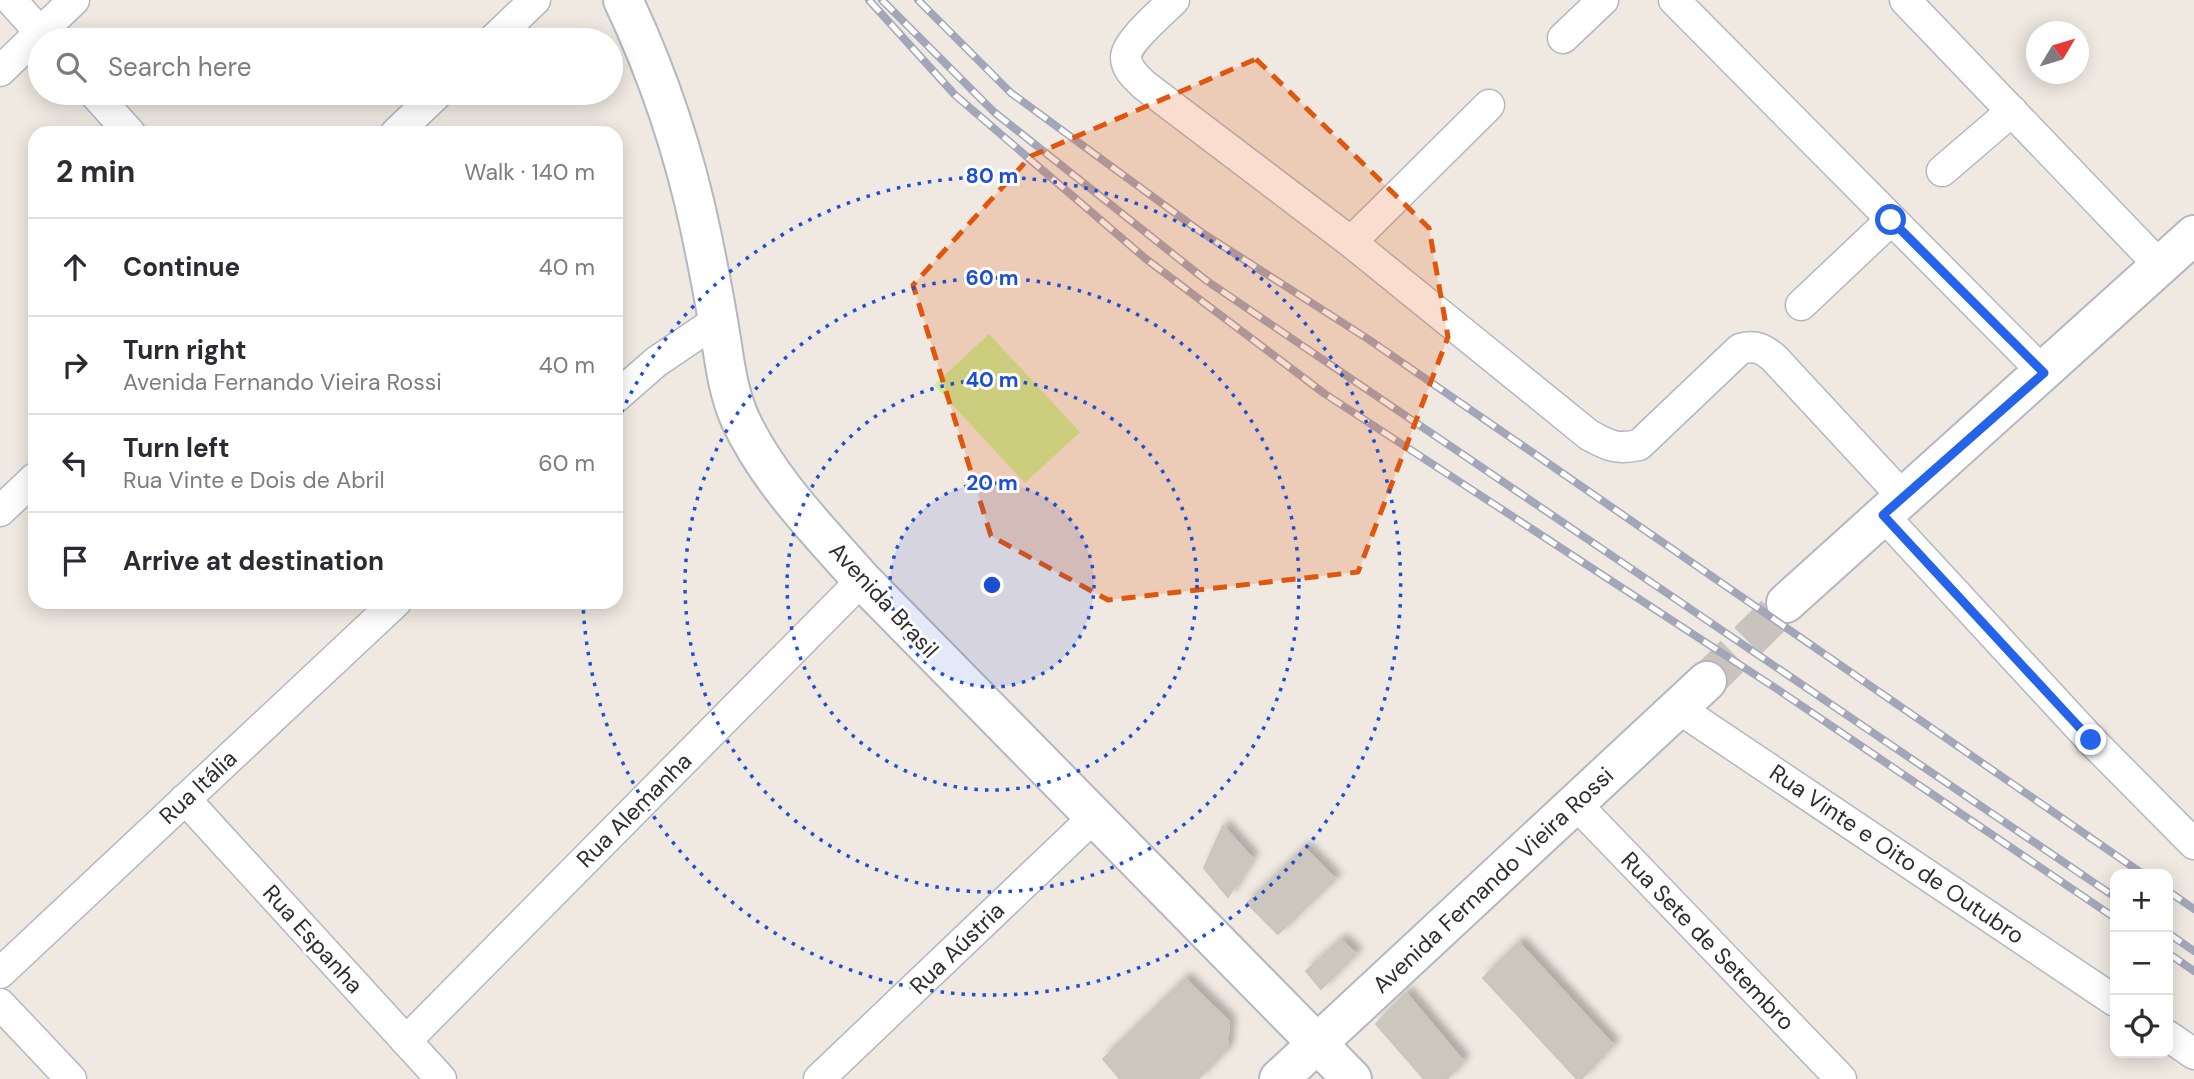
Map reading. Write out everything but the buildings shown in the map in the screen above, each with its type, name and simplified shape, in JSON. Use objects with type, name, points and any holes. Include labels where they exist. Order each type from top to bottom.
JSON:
[{"type":"street","points":[[10,0],[36,28]]},
{"type":"street","points":[[50,28],[74,0]]},
{"type":"street","points":[[506,28],[535,0]]},
{"type":"street","name":"Avenida Brasil","points":[[623,0],[661,87],[682,152],[701,230],[728,385],[740,418],[759,455],[799,507],[862,580],[1352,1079]]},
{"type":"street","points":[[1174,0],[1130,45],[1126,55],[1129,69],[1144,85],[1351,242],[1590,435],[1605,444],[1622,448],[1639,445],[1741,349],[1752,346],[1763,349],[1774,358],[1893,506],[2091,740],[2194,844]]},
{"type":"street","points":[[1563,38],[1603,0]]},
{"type":"street","points":[[1674,0],[2044,373]]},
{"type":"street","points":[[1905,0],[2160,266]]},
{"type":"street","points":[[0,71],[28,48]]},
{"type":"street","points":[[105,105],[124,126]]},
{"type":"street","points":[[403,126],[425,105]]},
{"type":"street","points":[[1351,242],[1489,105]]},
{"type":"street","points":[[1942,171],[2012,111]]},
{"type":"street","points":[[1801,305],[1891,220]]},
{"type":"street","points":[[1786,603],[2194,236]]},
{"type":"street","points":[[623,391],[656,362],[718,320]]},
{"type":"street","points":[[0,512],[28,485]]},
{"type":"street","name":"Rua Alemanha","points":[[406,1041],[862,580]]},
{"type":"street","name":"Rua Itália","points":[[0,973],[389,609]]},
{"type":"street","name":"Avenida Fernando Vieira Rossi","points":[[1279,1079],[1707,681]]},
{"type":"street","name":"Rua Vinte e Oito de Outubro","points":[[1678,708],[2110,998]]},
{"type":"street","name":"Rua Espanha","points":[[185,799],[441,1079]]},
{"type":"street","name":"Rua Sete de Setembro","points":[[1575,803],[1841,1079]]},
{"type":"street","name":"Rua Aústria","points":[[819,1079],[1095,816]]},
{"type":"street","points":[[0,1004],[71,1079]]},
{"type":"street","points":[[2173,1039],[2194,1054]]},
{"type":"highlighted area","points":[[1256,59],[1429,228],[1448,337],[1358,572],[1108,600],[991,536],[913,285],[1031,156]]},
{"type":"green space","points":[[989,334],[1080,432],[1025,483],[934,385]]},
{"type":"tunnel","points":[[1707,681],[1786,603]]},
{"type":"railway","points":[[869,0],[955,95],[1146,259],[1325,394],[1777,689],[2110,915]]},
{"type":"railway","points":[[882,0],[994,112],[1207,281],[2110,894]]},
{"type":"railway","points":[[918,0],[1011,93],[1201,232],[1368,339],[2136,869]]},
{"type":"railway","points":[[2173,894],[2194,909]]},
{"type":"railway","points":[[2173,936],[2194,951]]},
{"type":"railway","points":[[2173,956],[2194,971]]},
{"type":"route","points":[[1891,220],[2044,373],[1883,515],[2091,740]]}]
